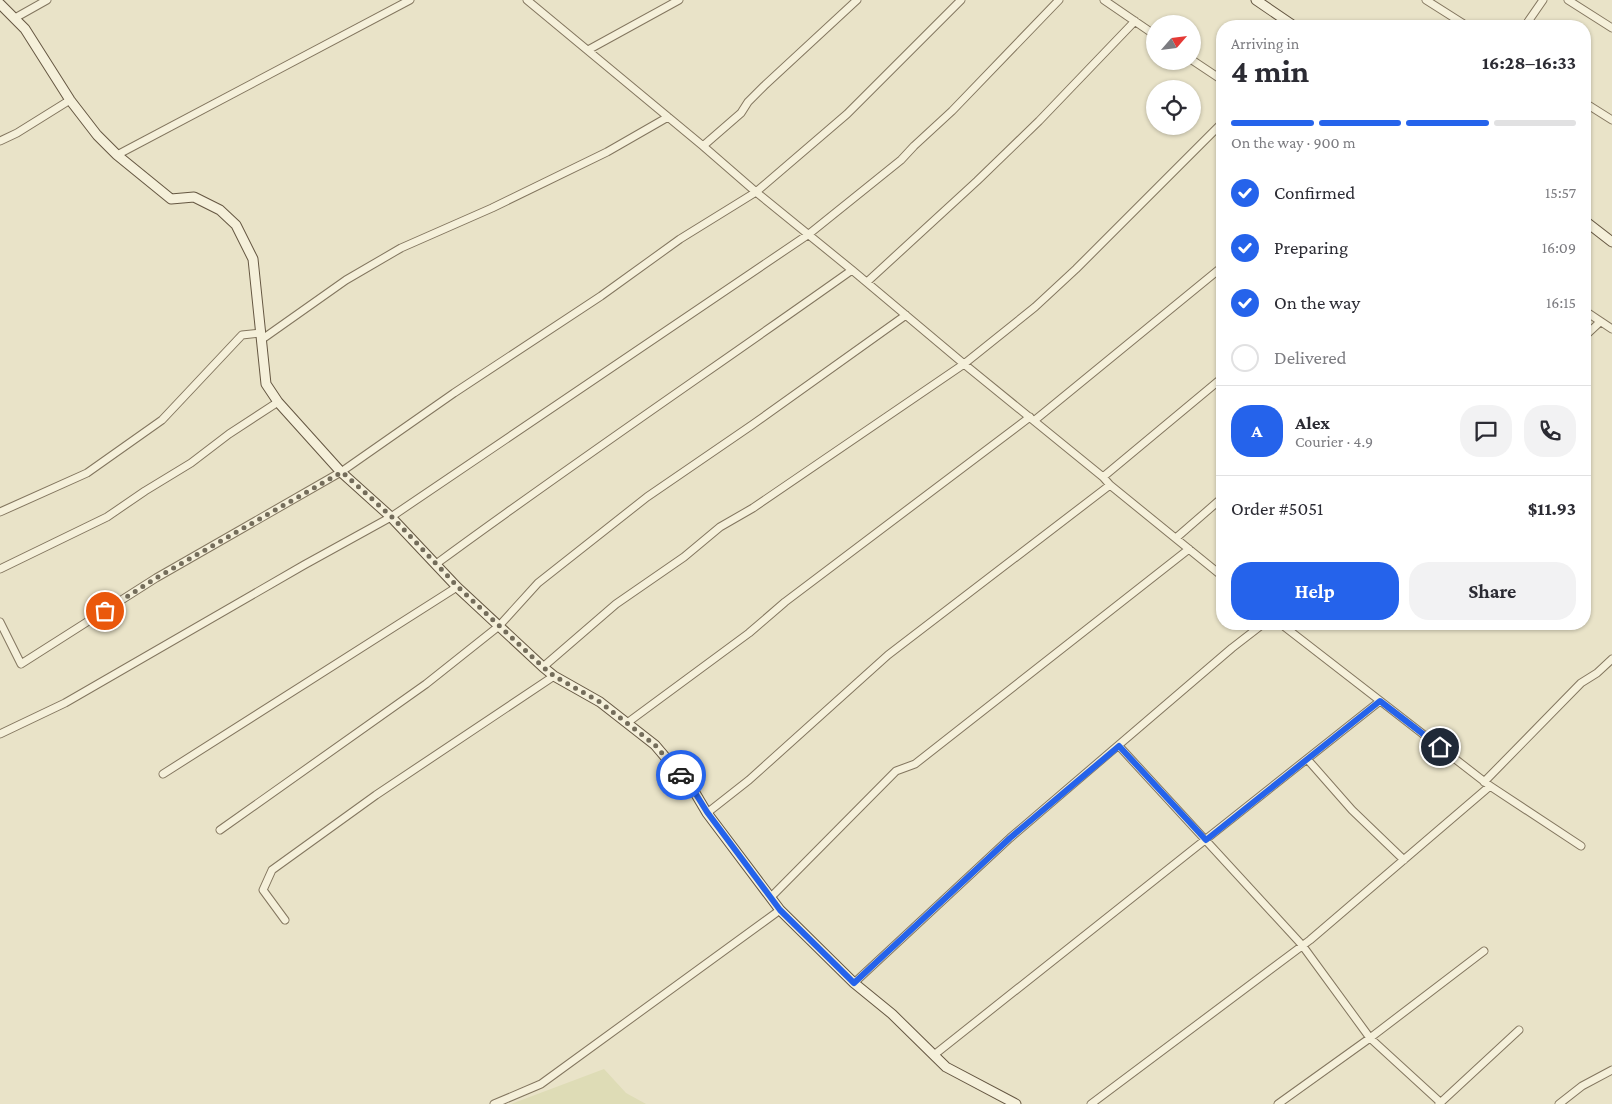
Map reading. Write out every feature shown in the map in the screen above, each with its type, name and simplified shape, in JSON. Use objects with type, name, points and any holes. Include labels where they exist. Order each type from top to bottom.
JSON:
[{"type":"street","points":[[15,18],[47,0]]},
{"type":"street","points":[[117,155],[410,0]]},
{"type":"street","points":[[527,0],[756,192],[1216,571]]},
{"type":"street","points":[[588,50],[679,0]]},
{"type":"street","points":[[703,146],[741,113],[748,102],[759,91],[857,0]]},
{"type":"street","points":[[0,622],[21,664],[156,578],[342,472],[454,393],[601,296],[680,239],[756,192],[848,114],[961,0]]},
{"type":"street","points":[[0,734],[65,703],[304,565],[392,517],[809,234],[901,160],[952,111],[1059,0]]},
{"type":"street","points":[[1104,0],[1146,28]]},
{"type":"street","points":[[1256,0],[1285,20]]},
{"type":"street","points":[[1426,0],[1458,20]]},
{"type":"street","points":[[1529,20],[1542,0]]},
{"type":"street","points":[[1568,0],[1612,28]]},
{"type":"street","points":[[0,4],[25,29],[70,100],[97,135],[117,155],[171,199],[194,197],[220,210],[236,225],[253,259],[266,384],[278,402],[342,472],[392,517],[458,587],[543,667],[554,676],[600,702],[655,745],[694,791],[707,812],[780,910],[854,983],[892,1014],[946,1067],[1016,1104]]},
{"type":"street","points":[[867,282],[1040,121],[1134,21]]},
{"type":"street","points":[[1201,66],[1216,76]]},
{"type":"street","points":[[0,141],[17,133],[70,100]]},
{"type":"street","points":[[1591,107],[1612,120]]},
{"type":"street","points":[[0,512],[87,473],[162,420],[242,335],[261,337],[346,280],[401,248],[492,208],[607,152],[668,117]]},
{"type":"street","points":[[543,667],[616,604],[684,557],[720,527],[752,508],[964,364],[1035,307],[1076,269],[1216,129]]},
{"type":"street","points":[[1591,226],[1612,242]]},
{"type":"street","points":[[436,564],[608,439],[672,397],[852,270]]},
{"type":"street","points":[[627,723],[749,633],[792,596],[1033,419],[1216,272]]},
{"type":"street","points":[[220,830],[426,684],[499,626],[538,583],[647,497],[906,315]]},
{"type":"street","points":[[1591,315],[1612,329]]},
{"type":"street","points":[[1591,330],[1600,322]]},
{"type":"street","points":[[1103,477],[1216,383]]},
{"type":"street","points":[[0,569],[107,517],[278,402]]},
{"type":"street","points":[[707,812],[749,780],[888,655],[1110,485]]},
{"type":"street","points":[[1176,538],[1216,503]]},
{"type":"street","points":[[771,897],[896,771],[915,764],[1189,550]]},
{"type":"street","points":[[163,774],[458,587]]},
{"type":"street","points":[[854,983],[1010,838],[1255,630]]},
{"type":"street","points":[[1289,630],[1487,784],[1581,846]]},
{"type":"street","points":[[1091,1104],[1302,945],[1404,860],[1487,784],[1581,683],[1597,673],[1612,659]]},
{"type":"street","points":[[285,920],[263,890],[272,870],[384,790],[554,676]]},
{"type":"street","points":[[934,1055],[1380,701]]},
{"type":"street","points":[[1119,746],[1302,945],[1370,1038],[1440,1103],[1520,1030]]},
{"type":"street","points":[[1308,760],[1352,810],[1404,860]]},
{"type":"street","points":[[494,1104],[541,1084],[780,910]]},
{"type":"street","points":[[1278,1104],[1370,1038],[1484,951]]},
{"type":"street","points":[[1559,1104],[1582,1086],[1612,1070]]},
{"type":"shaded area","points":[[604,1069],[626,1093],[646,1104],[511,1104]]},
{"type":"way so far","points":[[105,611],[156,578],[342,472],[392,517],[458,587],[543,667],[554,676],[600,702],[655,745],[681,775]]},
{"type":"route","points":[[681,775],[780,910],[854,983],[1010,838],[1119,746],[1206,840],[1380,701],[1440,747]]}]
